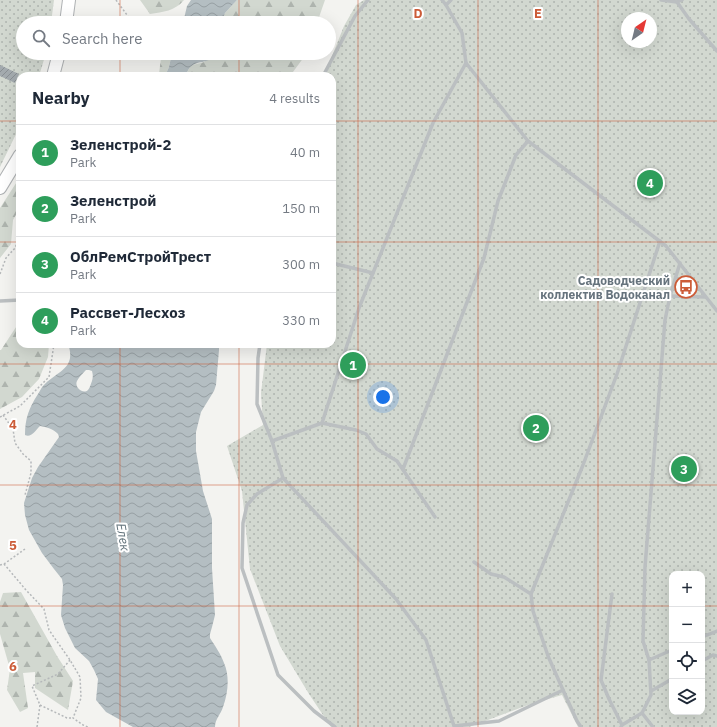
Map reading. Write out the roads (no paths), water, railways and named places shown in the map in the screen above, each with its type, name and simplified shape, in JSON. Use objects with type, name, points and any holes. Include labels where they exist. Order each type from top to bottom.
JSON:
[{"type":"highway","points":[[67,16],[69,0]]},
{"type":"highway","points":[[54,72],[57,60]]},
{"type":"highway","points":[[0,188],[16,162]]},
{"type":"lane","points":[[336,52],[355,16],[368,0]]},
{"type":"lane","points":[[442,0],[446,4],[462,33],[466,63],[528,141],[666,246],[717,312]]},
{"type":"lane","points":[[446,4],[451,0]]},
{"type":"lane","points":[[661,0],[677,2],[682,0]]},
{"type":"lane","points":[[677,2],[689,20],[717,51]]},
{"type":"lane","points":[[325,72],[332,60]]},
{"type":"lane","points":[[322,423],[359,308],[433,123],[466,63]]},
{"type":"lane","points":[[403,470],[484,258],[498,201],[516,155],[528,141]]},
{"type":"lane","points":[[582,727],[577,721],[548,656],[533,611],[531,594],[583,465],[617,374],[660,241]]},
{"type":"lane","points":[[612,594],[601,680],[621,726],[642,713],[651,695],[649,660],[644,641],[646,567],[665,320],[670,296],[680,263]]},
{"type":"lane","points":[[336,264],[373,273]]},
{"type":"lane","points":[[670,296],[705,297]]},
{"type":"lane","points":[[0,301],[16,300]]},
{"type":"lane","points":[[259,348],[257,404],[272,441],[283,478],[396,599],[426,640],[454,727],[499,721],[563,690]]},
{"type":"lane","points":[[272,441],[322,423],[356,430],[366,434],[377,449],[397,461],[435,517]]},
{"type":"lane","points":[[283,478],[257,494],[247,505],[243,523],[242,568],[278,675],[314,711],[335,727]]},
{"type":"lane","points":[[474,562],[491,574],[504,577],[531,594]]},
{"type":"lane","points":[[705,636],[717,630]]},
{"type":"lane","points":[[649,660],[669,651]]},
{"type":"lane","points":[[705,659],[713,655],[717,656]]},
{"type":"lane","points":[[651,691],[669,681]]},
{"type":"lane","points":[[642,713],[653,727]]},
{"type":"water","points":[[191,0],[237,0],[224,16],[185,16],[187,6]]},
{"type":"water","points":[[170,60],[208,60],[192,66],[187,72],[167,72]]},
{"type":"water","name":"Елек","points":[[69,348],[219,348],[216,385],[201,412],[196,432],[196,451],[203,491],[212,519],[212,568],[215,615],[210,638],[223,660],[228,679],[225,702],[216,721],[215,727],[133,727],[106,712],[96,700],[98,679],[94,670],[89,661],[75,648],[65,628],[61,615],[62,579],[42,553],[29,530],[25,515],[24,503],[32,478],[59,437],[58,434],[52,430],[40,426],[35,432],[27,436],[25,435],[25,429],[28,413],[41,389],[48,381],[64,369],[70,359]],"holes":[[[86,370],[92,371],[93,376],[90,387],[84,392],[78,388],[76,383]]]},
{"type":"place","name":"Рассвет-Лесхоз","points":[[650,183]]},
{"type":"place","name":"Садоводческий коллектив Водоканал","points":[[686,287]]},
{"type":"place","name":"Зеленстрой-2","points":[[353,365]]},
{"type":"place","name":"Зеленстрой","points":[[536,428]]},
{"type":"place","name":"ОблРемСтройТрест","points":[[684,469]]}]
